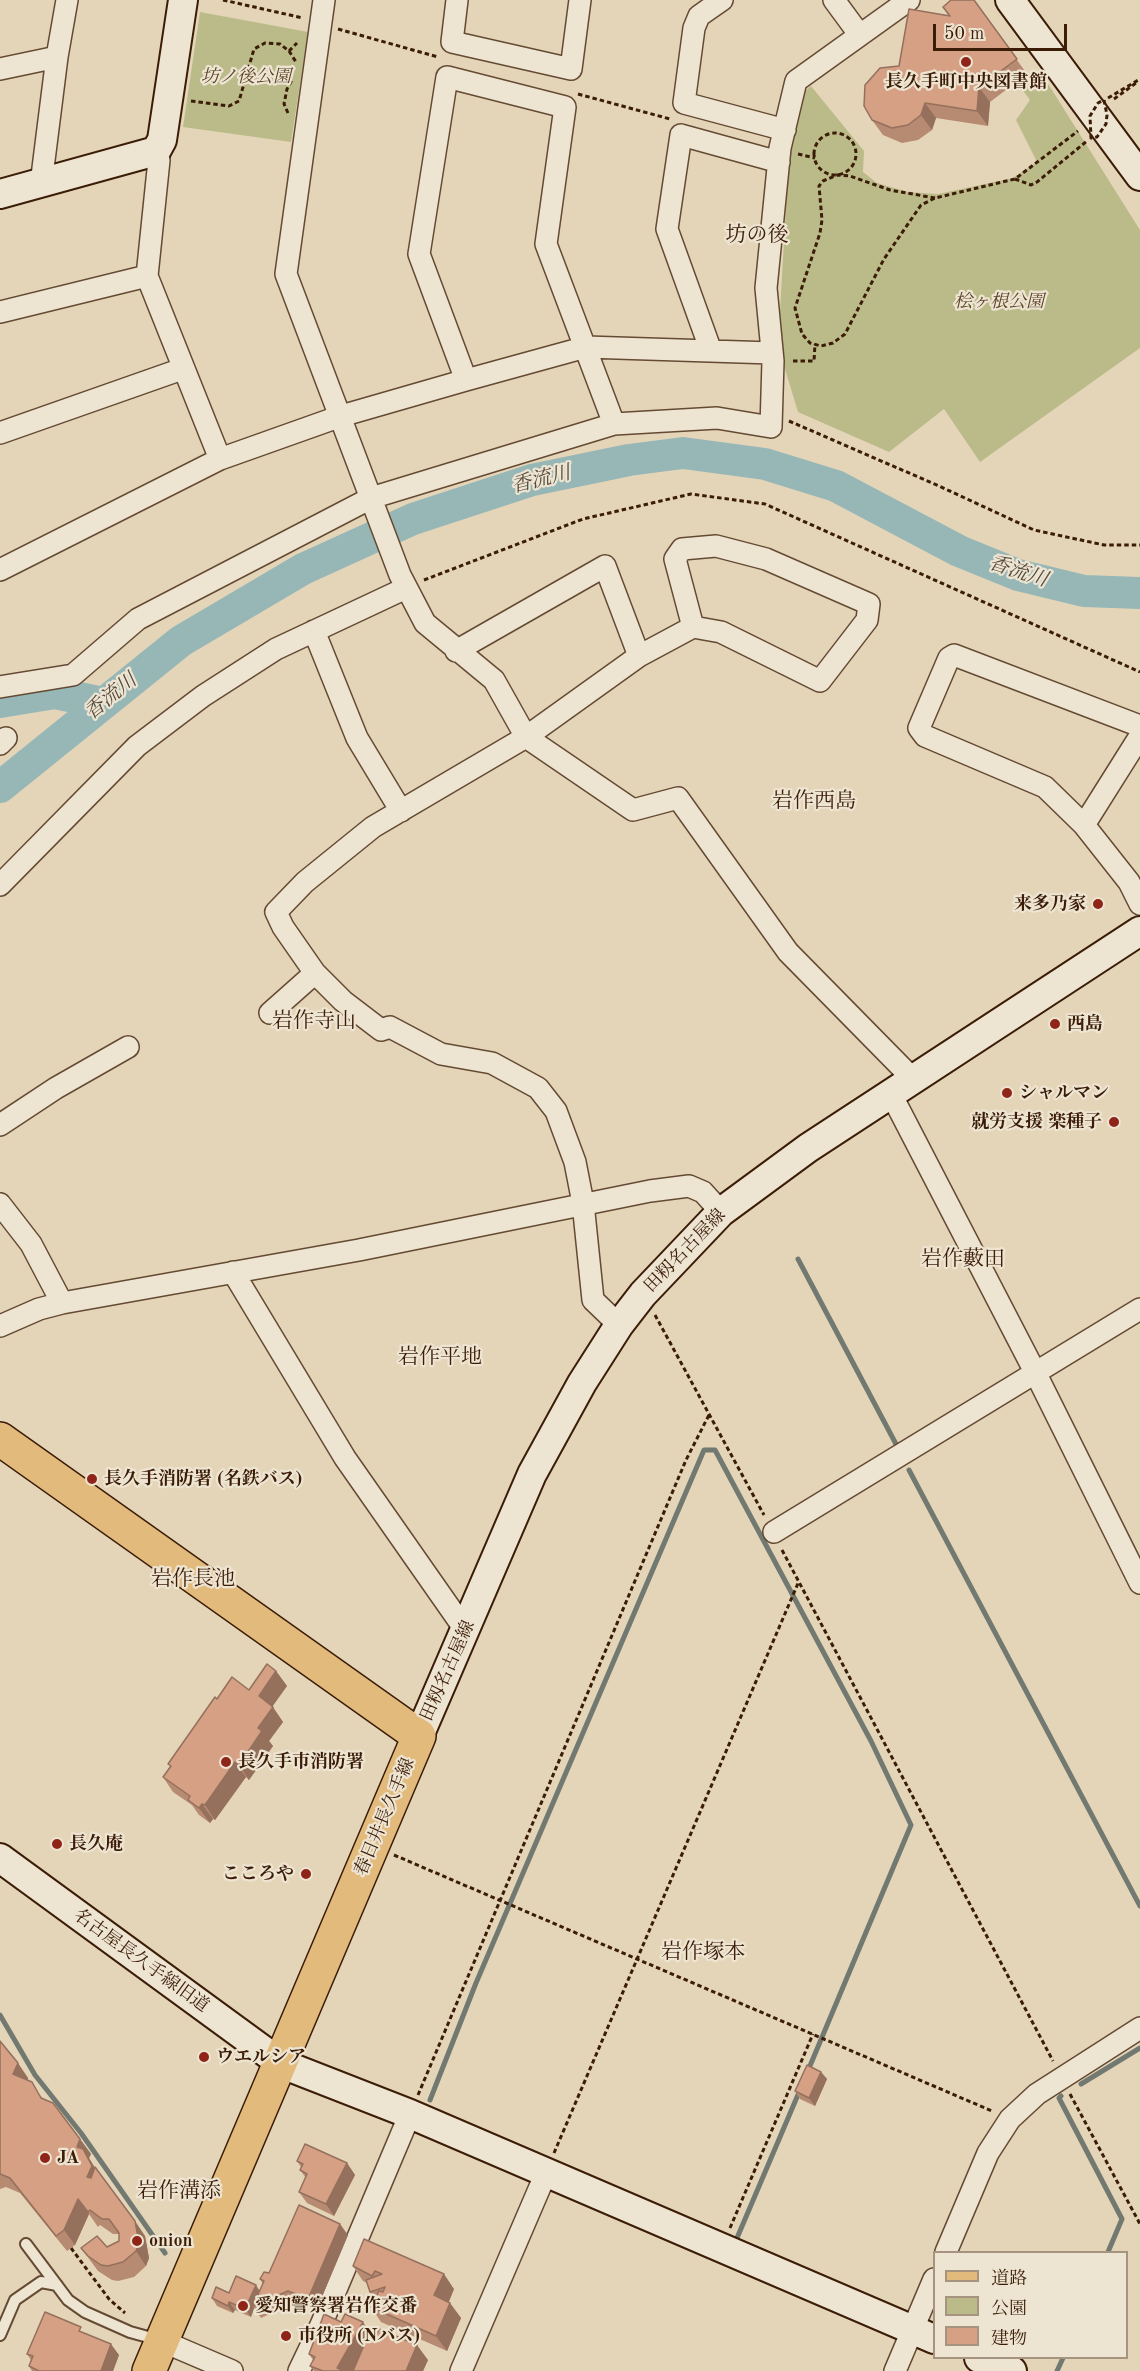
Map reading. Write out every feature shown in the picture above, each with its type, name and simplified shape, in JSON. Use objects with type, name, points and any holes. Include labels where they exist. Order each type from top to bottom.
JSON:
[{"type":"main road","name":"春日井長久手線","points":[[0,1439],[419,1736],[282,2064],[149,2371]]},
{"type":"street","points":[[41,184],[57,57],[67,0]]},
{"type":"street","points":[[0,195],[156,151],[162,140],[183,0]]},
{"type":"street","points":[[324,0],[286,274],[403,581],[425,623],[456,651],[494,680],[526,737],[633,810],[678,798],[788,952],[902,1087],[1035,1372],[1140,1583]]},
{"type":"street","points":[[457,0],[452,42],[571,69],[580,0]]},
{"type":"street","points":[[722,0],[699,16],[694,28],[684,103],[785,129]]},
{"type":"street","points":[[834,0],[860,34]]},
{"type":"street","points":[[0,687],[74,675],[138,619],[235,566],[373,504],[614,424],[717,418],[771,428],[772,353],[766,288],[779,162],[796,81],[909,0]]},
{"type":"street","points":[[1010,0],[1140,176]]},
{"type":"street","points":[[0,69],[57,57]]},
{"type":"street","points":[[466,380],[419,254],[447,77],[565,107],[546,244],[614,424]]},
{"type":"street","points":[[711,351],[667,229],[681,135],[779,162]]},
{"type":"street","points":[[156,151],[159,160],[147,276],[182,369],[220,459]]},
{"type":"street","points":[[0,312],[147,276]]},
{"type":"street","points":[[0,570],[220,459],[342,416],[466,380],[586,347],[772,353]]},
{"type":"street","points":[[0,433],[182,369]]},
{"type":"street","points":[[619,1325],[593,1300],[583,1203],[575,1162],[556,1111],[538,1088],[492,1064],[441,1054],[390,1027],[381,1030],[343,1001],[315,973],[283,927],[276,912],[305,882],[373,827],[526,737],[639,656],[693,627],[721,632],[820,681],[867,620],[869,604],[766,559],[716,546],[682,549],[675,559],[693,627]]},
{"type":"street","points":[[456,651],[605,566],[639,656]]},
{"type":"street","points":[[0,885],[137,746],[203,696],[276,649],[314,631],[403,581]]},
{"type":"street","points":[[314,631],[357,738],[401,811]]},
{"type":"street","points":[[1140,726],[963,656],[954,655],[949,658],[919,728],[921,732],[1045,787],[1084,825],[1129,882],[1140,904]]},
{"type":"street","points":[[1084,825],[1140,736]]},
{"type":"street","points":[[0,738],[6,738],[0,744]]},
{"type":"street","name":"田籾名古屋線","points":[[419,1736],[532,1474],[556,1427],[619,1325],[643,1294],[721,1212],[807,1148],[1140,931]]},
{"type":"street","points":[[270,1013],[315,973]]},
{"type":"street","points":[[0,1125],[56,1088],[128,1047]]},
{"type":"street","points":[[0,1326],[39,1309],[62,1304],[583,1203],[689,1186],[703,1192],[721,1212]]},
{"type":"street","points":[[0,1204],[31,1244],[62,1304]]},
{"type":"street","points":[[233,1272],[345,1458],[466,1631]]},
{"type":"street","points":[[774,1532],[1140,1309]]},
{"type":"street","name":"名古屋長久手線旧道","points":[[0,1858],[282,2064],[410,2114],[924,2335]]},
{"type":"street","points":[[947,2251],[988,2153],[1010,2119],[1038,2094],[1140,2028]]},
{"type":"street","points":[[299,2371],[321,2325],[410,2114]]},
{"type":"street","points":[[461,2371],[546,2173]]},
{"type":"street","points":[[895,2371],[924,2335],[933,2285]]},
{"type":"street","points":[[162,2341],[232,2371]]},
{"type":"street","points":[[982,2359],[1012,2371]]},
{"type":"lane","points":[[26,2244],[68,2300],[85,2312],[130,2332],[162,2341]]},
{"type":"lane","points":[[0,2335],[15,2300],[41,2282],[57,2286]]},
{"type":"path","points":[[223,0],[322,22],[449,60]]},
{"type":"path","points":[[289,51],[322,22]]},
{"type":"path","points":[[170,92],[187,100],[230,106],[239,101],[244,92],[254,49],[265,43],[280,44],[289,51],[296,61],[296,68]]},
{"type":"path","points":[[289,117],[284,104],[287,89],[295,75]]},
{"type":"path","points":[[1114,99],[1140,80]]},
{"type":"path","points":[[1091,138],[1090,116],[1095,106],[1140,80]]},
{"type":"path","points":[[570,91],[671,120]]},
{"type":"path","points":[[1015,179],[1031,185],[1037,182],[1091,138],[1097,137],[1106,124],[1104,100]]},
{"type":"path","points":[[935,198],[890,190],[850,176],[837,175],[819,167],[814,148],[818,139],[835,133],[843,135],[851,141],[856,152],[852,169],[837,175],[823,181],[819,186],[822,220],[820,233],[795,308],[802,334],[810,343],[833,343],[845,334],[884,259],[921,205],[935,198],[1015,179],[1082,128]]},
{"type":"path","points":[[814,361],[815,344]]},
{"type":"path","points":[[771,428],[791,421],[1034,530],[1104,545],[1140,545]]},
{"type":"path","points":[[643,1294],[774,1532],[1140,2224]]},
{"type":"path","points":[[410,2114],[686,1460],[710,1413]]},
{"type":"path","points":[[546,2173],[799,1581]]},
{"type":"path","points":[[372,1846],[1010,2119]]},
{"type":"path","points":[[721,2249],[813,2034]]},
{"type":"path","points":[[71,2248],[108,2299],[129,2316]]},
{"type":"green space","name":"坊ノ後公園","points":[[200,12],[308,32],[291,142],[183,127]]},
{"type":"green space","name":"桧ヶ根公園","points":[[1040,71],[1140,230],[1140,348],[980,462],[944,409],[889,452],[798,412],[778,346],[792,101],[811,86],[864,151],[863,172],[877,183],[908,192],[938,194],[1013,178],[1037,162],[1016,120],[1030,100],[1021,88]]},
{"type":"building","name":"長久手町中央図書館","points":[[951,0],[974,0],[1017,59],[979,87],[977,111],[925,103],[921,115],[908,125],[892,128],[872,120],[864,106],[865,85],[880,68],[899,66],[909,9],[950,16],[943,7]]},
{"type":"building","name":"長久手市消防署","points":[[267,1664],[276,1671],[259,1696],[273,1707],[258,1728],[262,1731],[239,1765],[235,1762],[205,1805],[202,1804],[199,1808],[188,1800],[190,1796],[163,1777],[171,1766],[168,1764],[215,1697],[217,1699],[232,1677],[249,1690]]},
{"type":"building","name":"JA","points":[[0,2041],[18,2063],[13,2074],[32,2082],[41,2098],[53,2103],[80,2139],[77,2147],[83,2149],[92,2166],[87,2177],[91,2178],[95,2167],[135,2221],[139,2243],[136,2251],[123,2262],[108,2266],[101,2265],[81,2248],[97,2236],[107,2247],[119,2241],[119,2233],[109,2219],[102,2219],[90,2210],[88,2212],[78,2199],[64,2230],[56,2236],[10,2178],[0,2174]]},
{"type":"building","points":[[807,2065],[821,2072],[809,2098],[795,2091]]},
{"type":"building","points":[[305,2144],[347,2163],[326,2204],[299,2192],[307,2174],[300,2170],[303,2164],[297,2161]]},
{"type":"building","points":[[299,2205],[340,2224],[308,2299],[288,2291],[253,2306],[264,2281],[260,2279],[264,2272],[269,2273]]},
{"type":"building","points":[[364,2239],[444,2274],[434,2295],[450,2303],[436,2336],[371,2307],[379,2291],[383,2292],[385,2287],[370,2292],[366,2280],[382,2274],[375,2271],[372,2276],[353,2266]]},
{"type":"building","points":[[236,2276],[256,2285],[245,2309],[229,2302],[228,2306],[212,2298],[216,2287],[229,2293]]},
{"type":"building","points":[[45,2312],[81,2327],[79,2331],[111,2344],[101,2371],[39,2371],[29,2366],[33,2356],[27,2354]]},
{"type":"building","points":[[324,2314],[341,2322],[345,2314],[363,2322],[337,2368],[344,2371],[323,2371],[310,2366],[315,2357],[309,2354]]},
{"type":"building","points":[[379,2329],[417,2345],[406,2371],[353,2371],[368,2336],[375,2339]]},
{"type":"waterway","name":"香流川","points":[[0,787],[181,641],[303,569],[413,519],[532,480],[629,460],[683,453],[765,464],[836,486],[959,551],[1018,575],[1084,591],[1140,593]]},
{"type":"waterway","points":[[0,702],[55,693],[103,703]]},
{"type":"waterway","points":[[798,1259],[897,1446]]},
{"type":"waterway","points":[[430,2100],[476,1983],[704,1450],[715,1450],[871,1741],[911,1825],[807,2073]]},
{"type":"waterway","points":[[909,1470],[1140,1906]]},
{"type":"waterway","points":[[0,2015],[35,2075],[81,2133],[165,2253]]},
{"type":"waterway","points":[[1081,2084],[1140,2048]]},
{"type":"waterway","points":[[737,2238],[800,2090]]},
{"type":"waterway","points":[[1061,2096],[1059,2098],[1122,2219],[1108,2251]]},
{"type":"waterway","points":[[1057,2371],[1063,2359]]},
{"type":"place","name":"長久手町中央図書館","points":[[966,62]]},
{"type":"place","name":"来多乃家","points":[[1098,904]]},
{"type":"place","name":"西島","points":[[1055,1024]]},
{"type":"place","name":"シャルマン","points":[[1007,1093]]},
{"type":"place","name":"就労支援 楽種子","points":[[1114,1122]]},
{"type":"place","name":"長久手消防署 (名鉄バス)","points":[[92,1479]]},
{"type":"place","name":"長久手市消防署","points":[[226,1762]]},
{"type":"place","name":"長久庵","points":[[57,1844]]},
{"type":"place","name":"こころや","points":[[306,1874]]},
{"type":"place","name":"ウエルシア","points":[[204,2057]]},
{"type":"place","name":"JA","points":[[45,2158]]},
{"type":"place","name":"onion","points":[[137,2241]]},
{"type":"place","name":"愛知警察署岩作交番","points":[[243,2306]]},
{"type":"place","name":"市役所 (Nバス)","points":[[286,2336]]},
{"type":"district","name":"坊の後","points":[[757,235]]},
{"type":"district","name":"岩作西島","points":[[814,801]]},
{"type":"district","name":"岩作寺山","points":[[314,1021]]},
{"type":"district","name":"岩作藪田","points":[[963,1259]]},
{"type":"district","name":"岩作平地","points":[[440,1357]]},
{"type":"district","name":"岩作長池","points":[[193,1579]]},
{"type":"district","name":"岩作塚本","points":[[703,1952]]},
{"type":"district","name":"岩作溝添","points":[[179,2191]]}]
